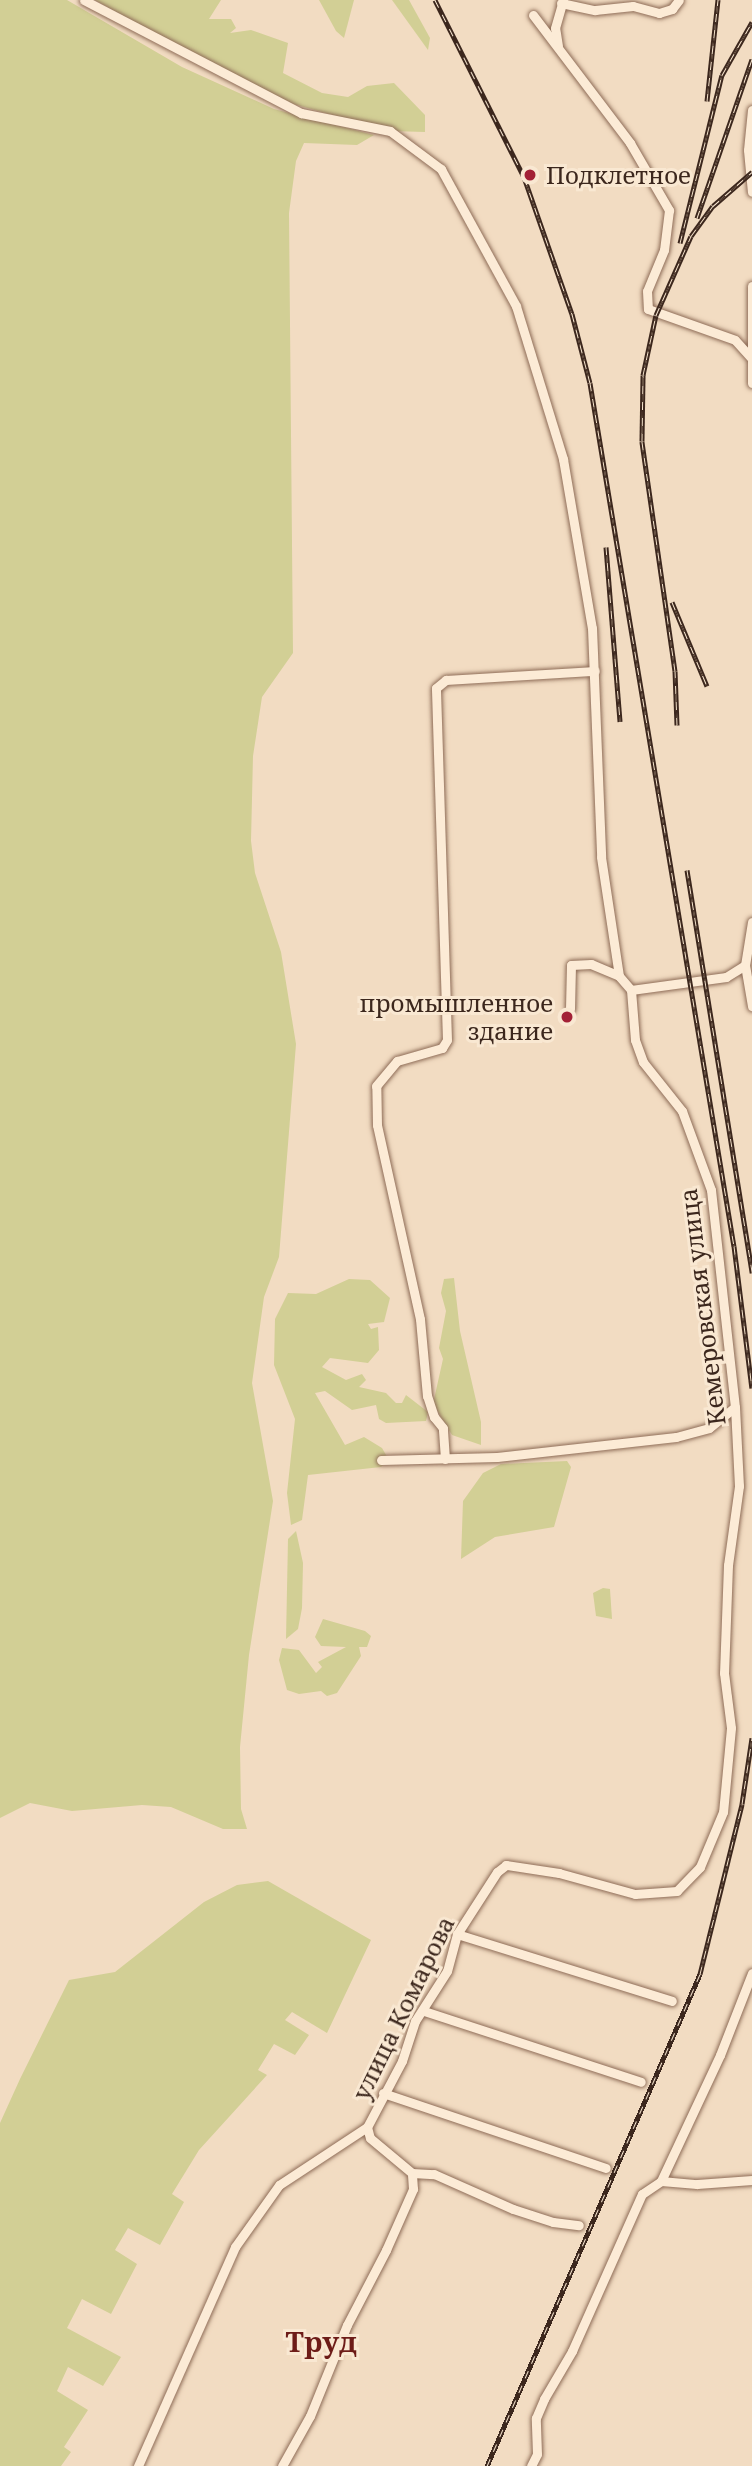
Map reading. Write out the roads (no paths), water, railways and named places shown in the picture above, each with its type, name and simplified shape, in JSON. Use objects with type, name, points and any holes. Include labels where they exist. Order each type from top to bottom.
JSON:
[{"type":"street","points":[[84,0],[301,113],[390,131],[441,169],[494,261],[516,306],[563,459],[595,671],[601,857],[619,976]]},
{"type":"street","points":[[558,47],[555,29],[562,2],[596,10],[633,6],[659,13],[672,9],[679,0]]},
{"type":"street","points":[[533,15],[630,143],[669,210],[664,250],[647,291],[648,309],[735,340],[752,357]]},
{"type":"street","points":[[752,110],[748,150],[752,192]]},
{"type":"street","points":[[752,286],[752,383]]},
{"type":"street","points":[[444,1459],[443,1428],[433,1416],[427,1396],[420,1319],[377,1125],[376,1086],[397,1062],[442,1048],[447,1040],[436,688],[446,680],[595,671]]},
{"type":"street","points":[[752,922],[745,965],[752,1006]]},
{"type":"street","points":[[570,1009],[571,965],[591,964],[619,976],[631,990],[726,977],[745,965]]},
{"type":"street","name":"Кемеровская улица","points":[[631,990],[635,1040],[643,1062],[682,1111],[711,1190],[735,1407],[739,1486],[728,1565],[724,1673],[731,1728],[723,1812],[689,1881],[677,1891],[662,1893]]},
{"type":"street","points":[[381,1460],[444,1459],[676,1437],[709,1428],[735,1407]]},
{"type":"street","name":"улица Комарова","points":[[138,2466],[201,2316],[264,2201],[292,2175],[367,2127],[402,2061],[415,2021],[424,2011],[447,1971],[457,1934],[506,1865],[559,1872],[635,1894],[662,1893]]},
{"type":"street","points":[[457,1934],[672,2001]]},
{"type":"street","points":[[531,2466],[537,2454],[536,2418],[544,2399],[572,2351],[642,2194],[661,2181],[720,2055],[752,1973]]},
{"type":"street","points":[[424,2011],[641,2082]]},
{"type":"street","points":[[383,2093],[606,2168]]},
{"type":"street","points":[[367,2127],[370,2138],[412,2173],[434,2174],[513,2208],[553,2222],[579,2225]]},
{"type":"street","points":[[282,2466],[310,2416],[347,2325],[392,2237],[413,2189],[412,2173]]},
{"type":"street","points":[[661,2181],[697,2184],[752,2180]]},
{"type":"railway","points":[[435,0],[524,177],[572,314],[590,383],[734,1246],[752,1388]]},
{"type":"railway","points":[[707,101],[718,0]]},
{"type":"railway","points":[[680,243],[722,75],[752,22]]},
{"type":"railway","points":[[697,218],[752,59]]},
{"type":"railway","points":[[677,725],[675,671],[642,441],[643,375],[656,315],[691,236],[713,206],[752,172]]},
{"type":"railway","points":[[606,547],[620,721]]},
{"type":"railway","points":[[672,602],[707,686]]},
{"type":"railway","points":[[687,870],[752,1273]]},
{"type":"railway","points":[[487,2466],[700,1974],[742,1804],[752,1738]]},
{"type":"place","name":"Подклетное","points":[[530,175]]},
{"type":"place","name":"промышленное здание","points":[[567,1017]]},
{"type":"district","name":"Труд","points":[[321,2341]]}]
